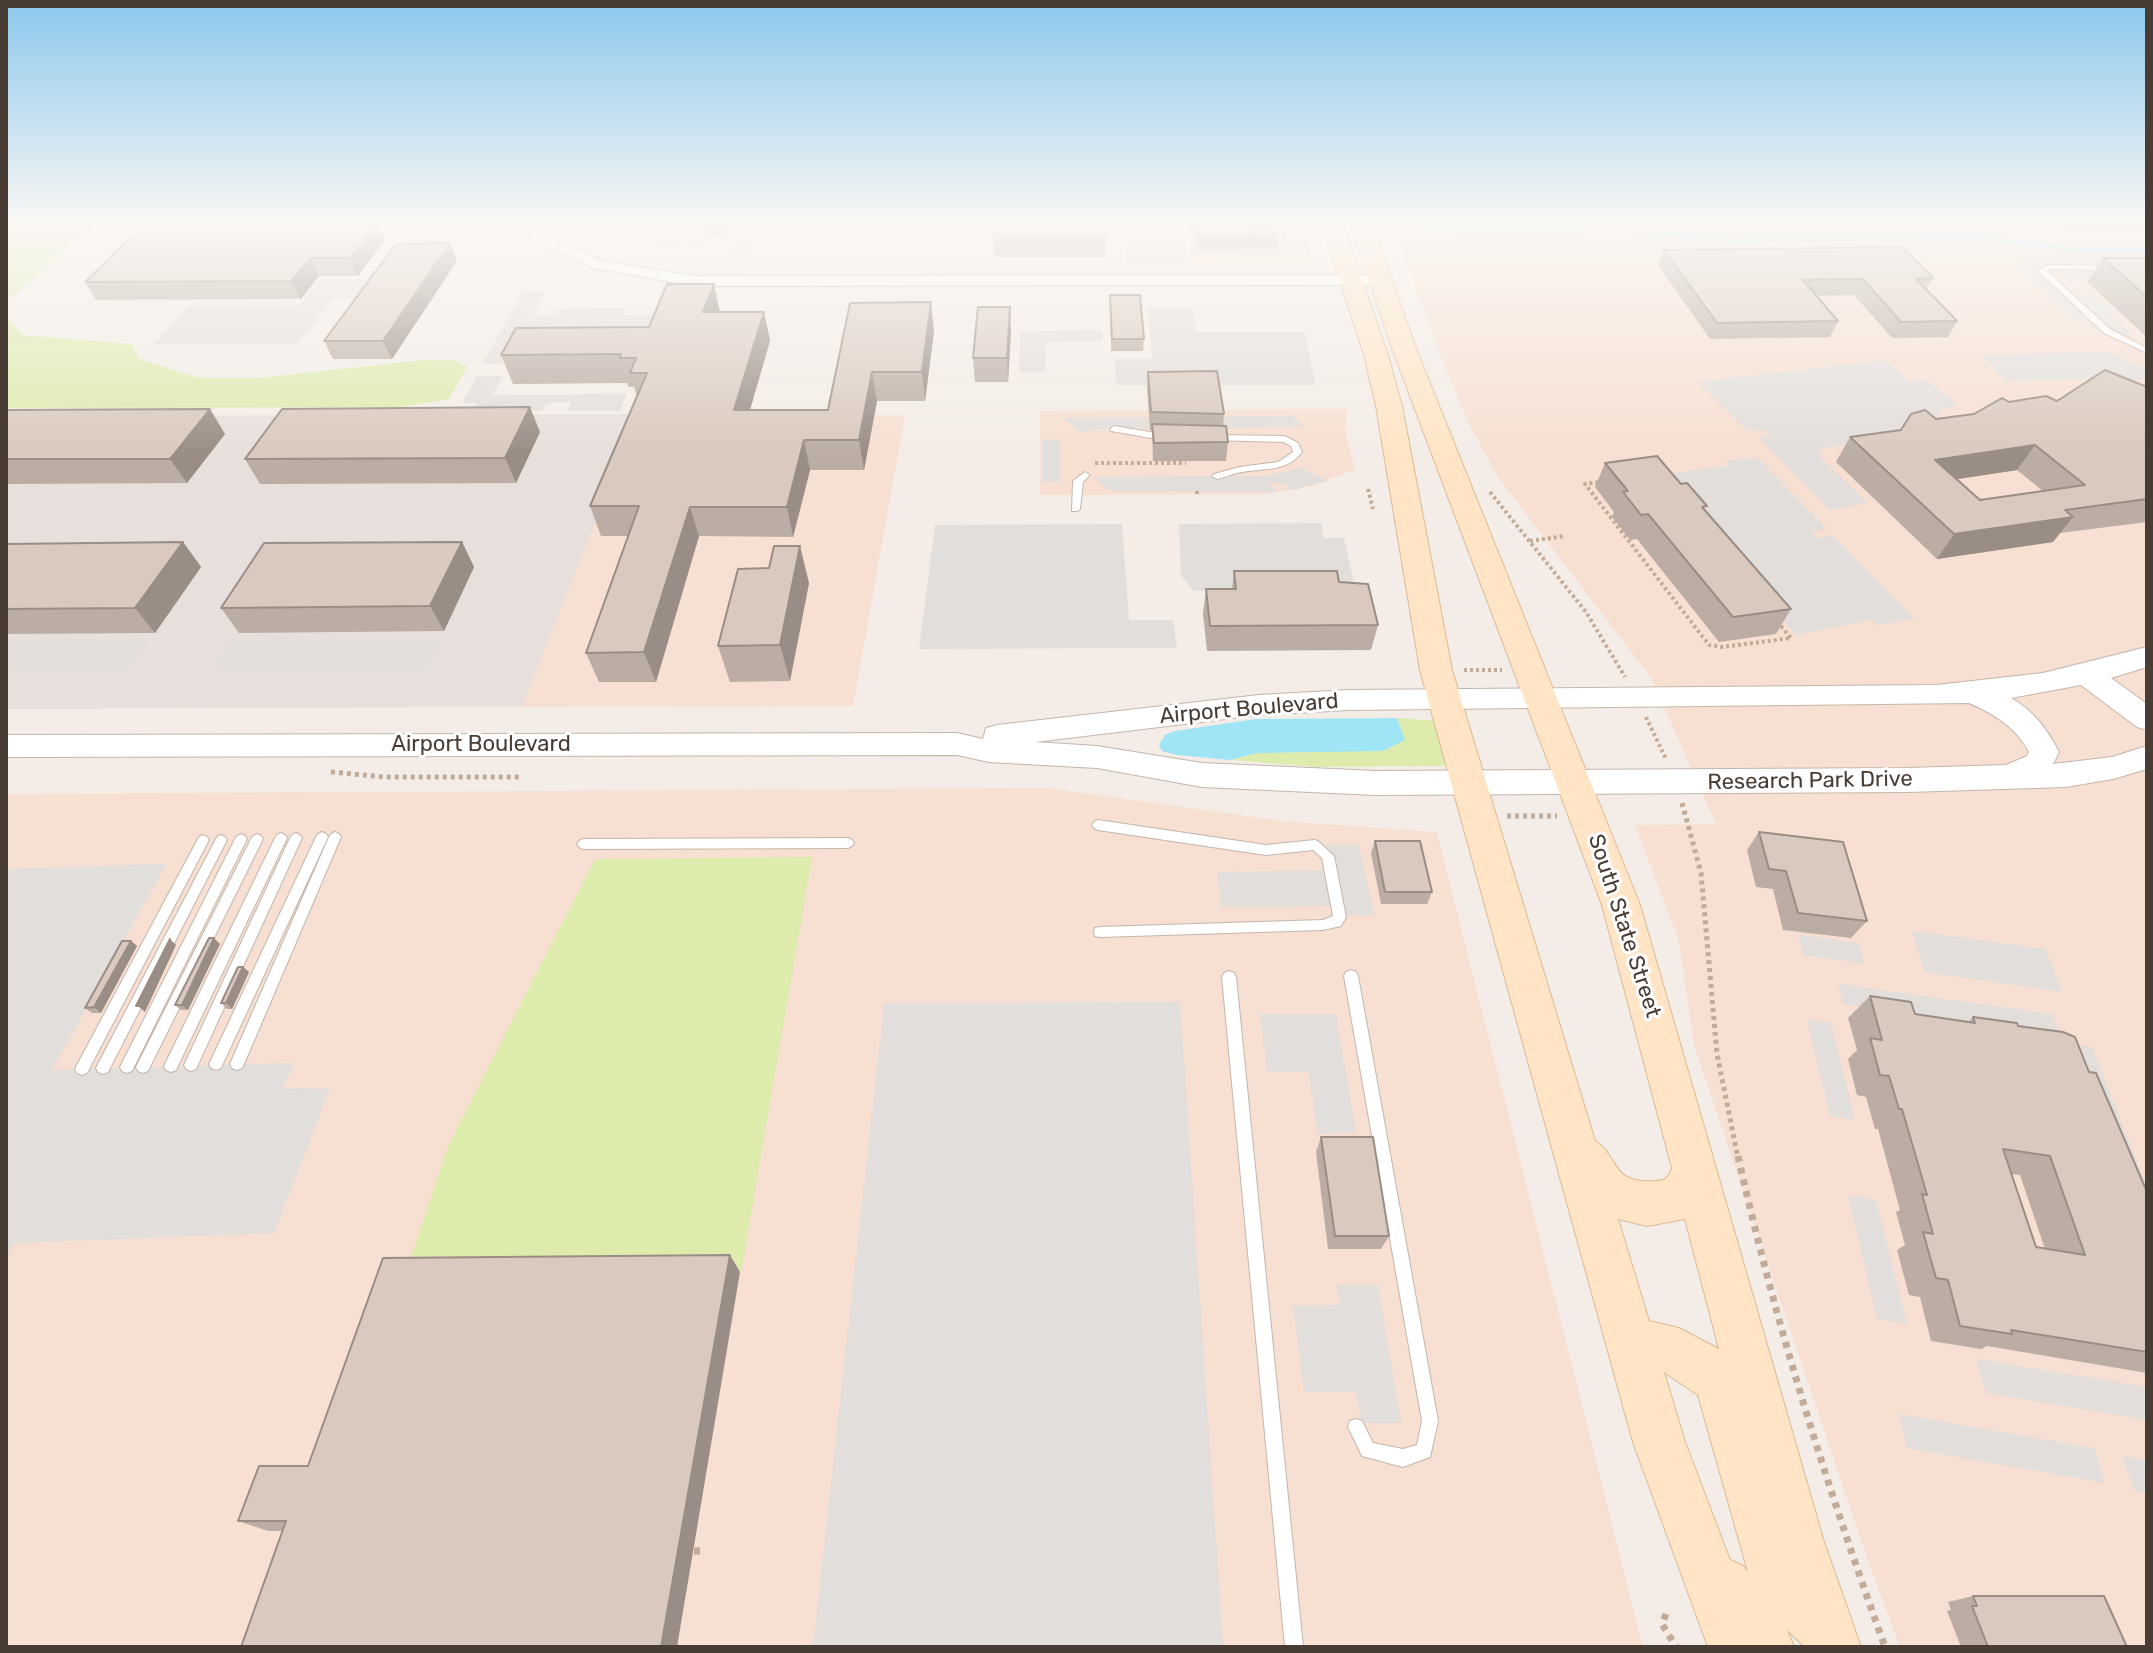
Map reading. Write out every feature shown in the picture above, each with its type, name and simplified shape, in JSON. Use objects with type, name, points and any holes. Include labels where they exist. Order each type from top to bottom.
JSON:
[{"type":"main road","points":[[1357,300],[1379,368],[1436,670],[1659,1442],[1736,1647]]},
{"type":"main road","name":"South State Street","points":[[1388,300],[1542,699],[1570,799],[1632,938],[1792,1527],[1831,1641]]},
{"type":"main road","points":[[1399,468],[1437,486],[1454,506],[1474,555],[1509,617]]},
{"type":"main road","points":[[1572,1136],[1593,1176],[1606,1191],[1635,1205],[1678,1200],[1687,1189],[1694,1167]]},
{"type":"main road","points":[[1631,1345],[1653,1344],[1676,1350],[1699,1362],[1719,1381],[1768,1555],[1779,1581],[1831,1641]]},
{"type":"main road","points":[[1702,1558],[1758,1627],[1766,1647]]},
{"type":"street","points":[[1542,699],[1973,693],[2088,676],[2147,657]]},
{"type":"street","points":[[2088,676],[2147,719]]},
{"type":"street","points":[[1973,693],[2008,707],[2036,733],[2044,752],[2038,764],[2009,777]]},
{"type":"street","name":"Airport Boulevard","points":[[6,746],[957,744],[989,737],[1259,705],[1349,700],[1542,699]]},
{"type":"street","points":[[1159,767],[1142,752],[1139,742],[1147,731],[1160,726],[1232,717],[1259,705]]},
{"type":"street","name":"Airport Boulevard","points":[[957,744],[989,751],[1097,757],[1202,775],[1290,781],[1470,783]]},
{"type":"street","name":"Research Park Drive","points":[[1470,783],[1570,799],[2066,775],[2113,768],[2147,757]]},
{"type":"lane","points":[[2074,300],[2107,331],[2133,347],[2147,351]]},
{"type":"lane","points":[[1114,429],[1157,438],[1173,438]]},
{"type":"lane","points":[[1266,437],[1274,446]]},
{"type":"lane","points":[[1204,438],[1285,439],[1295,445],[1298,452],[1293,459],[1217,476]]},
{"type":"lane","points":[[1075,509],[1078,481],[1085,475]]},
{"type":"lane","points":[[1098,825],[1266,850],[1315,845],[1328,856],[1340,917],[1336,922],[1323,925],[1100,932]]},
{"type":"lane","points":[[216,1064],[328,837],[237,1064]]},
{"type":"lane","points":[[171,1066],[288,838],[191,1065]]},
{"type":"lane","points":[[127,1067],[241,839]]},
{"type":"lane","points":[[143,1067],[257,839]]},
{"type":"lane","points":[[82,1069],[203,840]]},
{"type":"lane","points":[[103,1068],[221,840]]},
{"type":"lane","points":[[583,844],[848,843]]},
{"type":"lane","points":[[1351,976],[1430,1421],[1424,1451],[1403,1458],[1368,1450],[1356,1427]]},
{"type":"lane","points":[[1229,977],[1294,1647]]},
{"type":"path","points":[[1088,463],[1186,462],[1188,470]]},
{"type":"path","points":[[1653,475],[1791,638],[1722,647],[1709,645],[1619,528],[1585,484],[1653,475]]},
{"type":"path","points":[[1368,489],[1373,509]]},
{"type":"path","points":[[1488,490],[1586,612],[1630,685]]},
{"type":"path","points":[[1610,529],[1619,528]]},
{"type":"path","points":[[1529,542],[1565,536]]},
{"type":"path","points":[[1463,670],[1503,670]]},
{"type":"path","points":[[1646,716],[1668,764]]},
{"type":"path","points":[[322,771],[385,777],[522,777]]},
{"type":"path","points":[[1500,816],[1570,799]]},
{"type":"path","points":[[1680,799],[1698,863],[1722,1086],[1746,1187],[1823,1469],[1885,1647]]},
{"type":"path","points":[[1666,1614],[1662,1624],[1672,1635],[1676,1647]]},
{"type":"shaded area","points":[[303,300],[332,300],[297,344],[154,344],[190,305],[299,305]]},
{"type":"shaded area","points":[[518,300],[541,300],[533,315],[554,315],[557,309],[626,308],[624,315],[668,315],[656,345],[509,364],[483,364]]},
{"type":"shaded area","points":[[1420,300],[2147,300],[2147,1647],[1900,1647],[1867,1558],[1694,1045],[1679,941],[1635,825],[1716,824],[1651,678],[1498,477],[1468,422]]},
{"type":"shaded area","points":[[2050,300],[2103,300],[2113,310],[2107,311],[2133,335],[2101,335],[2083,319],[2069,319]]},
{"type":"shaded area","points":[[1148,307],[1193,307],[1196,332],[1304,332],[1316,385],[1116,385],[1115,359],[1152,359]]},
{"type":"shaded area","points":[[1102,330],[1102,341],[1046,342],[1045,372],[1019,373],[1020,331]]},
{"type":"shaded area","points":[[2107,353],[2147,369],[2147,379],[2006,381],[1981,355]]},
{"type":"shaded area","points":[[1885,360],[1911,382],[1927,380],[1958,406],[1942,408],[1929,428],[1824,448],[1820,452],[1822,459],[1868,503],[1830,510],[1759,438],[1770,437],[1765,430],[1746,430],[1698,382]]},
{"type":"shaded area","points":[[477,376],[503,376],[493,395],[627,394],[620,411],[568,411],[571,402],[546,403],[542,411],[472,411],[476,403],[462,403]]},
{"type":"shaded area","points":[[1347,409],[1345,431],[1355,469],[1313,486],[1265,494],[1040,495],[1040,411]]},
{"type":"shaded area","points":[[638,414],[905,415],[853,706],[522,707]]},
{"type":"shaded area","points":[[638,414],[522,707],[6,709],[6,416]]},
{"type":"shaded area","points":[[1293,416],[1304,427],[1093,429],[1081,433],[1063,418]]},
{"type":"shaded area","points":[[1042,440],[1060,440],[1060,482],[1042,482]]},
{"type":"shaded area","points":[[1757,457],[1827,529],[1812,532],[1817,538],[1834,536],[1914,619],[1877,625],[1872,620],[1796,635],[1765,600],[1672,473],[1728,466],[1725,461]]},
{"type":"shaded area","points":[[1301,468],[1328,480],[1295,490],[1277,482],[1270,484],[1277,492],[1111,491],[1093,477],[1265,476]]},
{"type":"shaded area","points":[[1321,523],[1324,538],[1344,538],[1354,584],[1291,590],[1194,591],[1181,576],[1179,524]]},
{"type":"shaded area","points":[[1122,524],[1129,620],[1173,620],[1177,648],[919,649],[935,525]]},
{"type":"shaded area","points":[[440,639],[427,667],[214,668],[232,640]]},
{"type":"shaded area","points":[[148,640],[129,667],[6,669],[6,642]]},
{"type":"shaded area","points":[[1047,788],[1282,821],[1437,832],[1643,1647],[6,1647],[6,794]]},
{"type":"shaded area","points":[[1325,845],[1359,845],[1374,915],[1340,915],[1338,906],[1221,907],[1217,872],[1329,870]]},
{"type":"shaded area","points":[[166,864],[52,1070],[294,1063],[283,1089],[330,1088],[274,1233],[15,1243],[6,1260],[6,869]]},
{"type":"shaded area","points":[[1912,931],[2045,949],[2062,992],[1925,972]]},
{"type":"shaded area","points":[[1798,935],[1859,943],[1864,964],[1803,955]]},
{"type":"shaded area","points":[[1838,984],[2052,1014],[2061,1035],[1843,1004]]},
{"type":"shaded area","points":[[1180,1002],[1223,1647],[813,1647],[884,1003]]},
{"type":"shaded area","points":[[1260,1014],[1336,1014],[1356,1133],[1317,1134],[1309,1072],[1267,1072]]},
{"type":"shaded area","points":[[1807,1020],[1831,1023],[1855,1120],[1830,1116]]},
{"type":"shaded area","points":[[2065,1044],[2092,1047],[2147,1188],[2119,1184]]},
{"type":"shaded area","points":[[1848,1195],[1876,1200],[1907,1324],[1877,1319]]},
{"type":"shaded area","points":[[1337,1285],[1378,1285],[1401,1423],[1361,1423],[1356,1392],[1304,1392],[1293,1306],[1340,1305]]},
{"type":"shaded area","points":[[1976,1359],[2147,1387],[2147,1420],[1986,1393]]},
{"type":"shaded area","points":[[1899,1414],[2094,1448],[2105,1483],[1907,1448]]},
{"type":"shaded area","points":[[2122,1456],[2147,1460],[2147,1493],[2134,1490]]},
{"type":"green space","points":[[6,315],[23,335],[132,344],[139,359],[199,378],[259,378],[422,360],[454,360],[467,367],[449,399],[401,407],[6,408]]},
{"type":"green space","points":[[1397,718],[1440,721],[1451,763],[1446,766],[1318,767],[1230,760],[1257,753],[1405,740]]},
{"type":"green space","points":[[812,857],[741,1272],[405,1275],[448,1146],[595,859]]},
{"type":"water","points":[[1397,718],[1405,740],[1383,751],[1257,753],[1230,760],[1177,755],[1162,751],[1159,745],[1165,735],[1175,731],[1256,719]]},
{"type":"building","points":[[354,300],[411,300],[383,341],[324,341]]},
{"type":"building","points":[[660,300],[708,300],[703,312],[764,312],[734,410],[828,410],[850,303],[931,302],[922,372],[872,372],[859,440],[804,440],[787,507],[690,507],[644,652],[586,653],[639,506],[590,506],[647,373],[630,373],[636,358],[620,358],[621,354],[501,355],[516,328],[649,327]]},
{"type":"building","points":[[1110,300],[1140,300],[1144,339],[1112,339]]},
{"type":"building","points":[[1700,300],[1820,300],[1838,321],[1717,323]]},
{"type":"building","points":[[1882,300],[1937,300],[1957,321],[1901,322]]},
{"type":"building","points":[[978,307],[1010,307],[1007,358],[973,358]]},
{"type":"building","points":[[2105,370],[2147,387],[2147,499],[2065,510],[2073,517],[1954,534],[1850,437],[1901,430],[1911,414],[1925,410],[1936,419],[1974,414],[2002,398],[2009,402],[2046,396],[2057,401]],"holes":[[[2035,445],[2085,485],[1980,500],[1935,460]]]},
{"type":"building","points":[[1217,371],[1224,414],[1151,412],[1148,372]]},
{"type":"building","points":[[530,407],[505,458],[245,459],[282,409]]},
{"type":"building","points":[[210,409],[170,459],[6,459],[6,410]]},
{"type":"building","points":[[1152,424],[1226,426],[1228,442],[1154,443]]},
{"type":"building","points":[[1657,456],[1681,484],[1687,483],[1707,506],[1702,507],[1791,609],[1733,617],[1648,514],[1641,515],[1623,492],[1628,491],[1605,463]]},
{"type":"building","points":[[183,542],[135,608],[6,609],[6,544]]},
{"type":"building","points":[[462,542],[430,606],[221,608],[264,543]]},
{"type":"building","points":[[774,546],[800,546],[780,645],[718,646],[738,569],[769,568]]},
{"type":"building","points":[[1234,571],[1337,571],[1339,582],[1368,584],[1378,625],[1210,626],[1206,589],[1236,589]]},
{"type":"building","points":[[1759,832],[1843,842],[1867,921],[1798,913],[1786,871],[1769,869]]},
{"type":"building","points":[[1375,841],[1420,841],[1432,892],[1385,892]]},
{"type":"building","points":[[209,938],[214,938],[182,1005],[175,1005]]},
{"type":"building","points":[[170,939],[138,1006],[136,1006]]},
{"type":"building","points":[[122,941],[131,941],[94,1007],[85,1008]]},
{"type":"building","points":[[238,967],[243,967],[226,1003],[221,1003]]},
{"type":"building","points":[[1870,996],[1911,1002],[1915,1014],[1975,1023],[1973,1017],[2017,1023],[2018,1026],[2063,1032],[2075,1037],[2089,1072],[2096,1073],[2147,1192],[2147,1352],[2011,1330],[2012,1334],[1960,1326],[1948,1280],[1936,1278],[1923,1232],[1933,1234],[1922,1194],[1927,1195],[1902,1109],[1899,1109],[1889,1076],[1880,1075],[1870,1038],[1882,1040]],"holes":[[[2003,1149],[2050,1156],[2085,1255],[2036,1247]]]},
{"type":"building","points":[[1321,1137],[1373,1137],[1389,1236],[1335,1236]]},
{"type":"building","points":[[730,1255],[661,1647],[241,1647],[286,1521],[238,1521],[259,1466],[308,1466],[383,1258]]},
{"type":"building","points":[[1973,1596],[2104,1596],[2127,1647],[1988,1647],[1972,1606],[1977,1606]]}]
